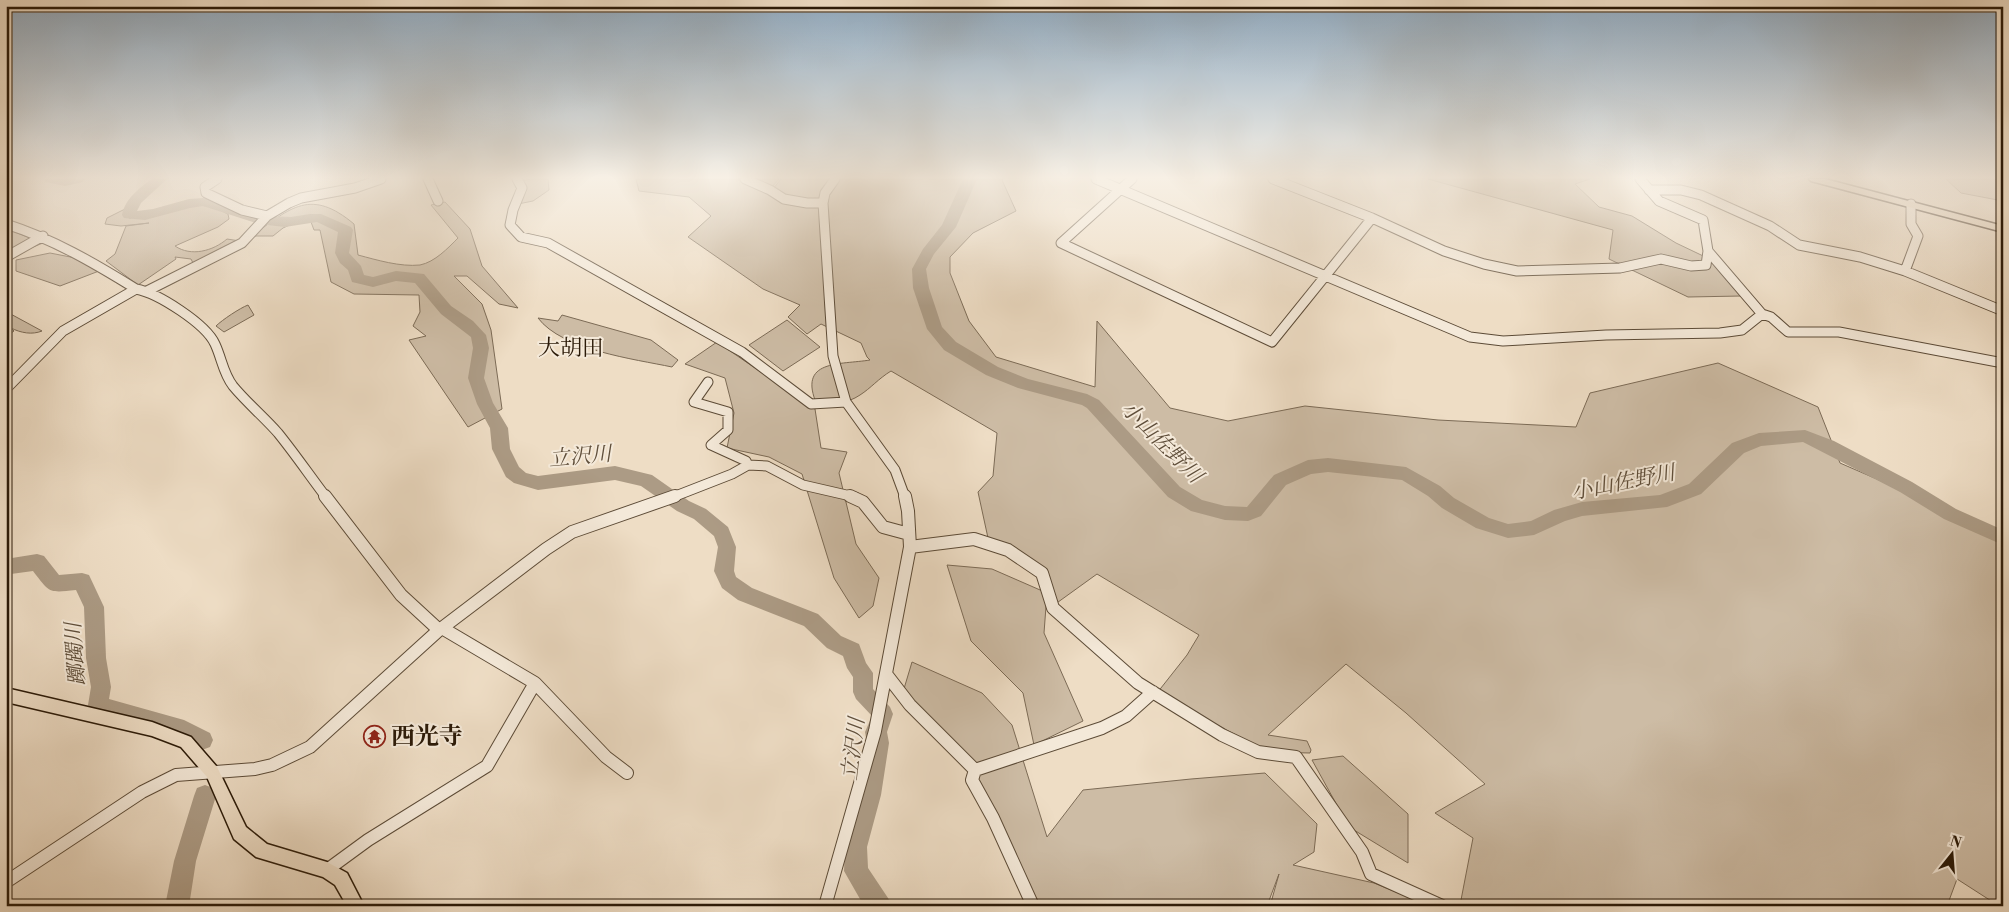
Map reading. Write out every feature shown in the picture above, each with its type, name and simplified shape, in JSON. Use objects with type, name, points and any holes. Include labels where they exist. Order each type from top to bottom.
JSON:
[{"type":"main road","points":[[1976,222],[2003,229]]},
{"type":"main road","points":[[6,695],[152,728],[186,742],[212,772],[240,833],[262,851],[327,870],[341,879],[356,906]]},
{"type":"street","points":[[6,389],[63,332],[141,290],[242,243],[262,222]]},
{"type":"street","points":[[510,222],[510,225],[521,237],[540,240],[636,291],[742,352],[811,404],[846,402]]},
{"type":"street","points":[[824,222],[833,356],[846,402],[895,470],[905,498],[910,547],[875,732],[825,906]]},
{"type":"street","points":[[1085,222],[1062,243],[1272,342],[1369,222]]},
{"type":"street","points":[[1195,222],[1455,332],[1483,340],[1503,341],[1606,335],[1720,333],[1742,330],[1762,314]]},
{"type":"street","points":[[1380,222],[1462,258],[1518,271],[1632,267],[1655,259],[1667,260],[1686,267],[1696,268],[1706,265],[1708,251]]},
{"type":"street","points":[[1704,222],[1706,225],[1705,244],[1708,251],[1762,314],[1771,317],[1788,332],[1840,332],[2003,364]]},
{"type":"street","points":[[1760,222],[1799,245],[1860,256],[1905,271],[2003,311]]},
{"type":"street","points":[[1905,271],[1918,236],[1911,222]]},
{"type":"street","points":[[6,224],[43,236],[68,248],[186,315],[205,330],[215,343],[225,374],[234,387],[277,432],[401,595],[440,629],[535,683],[606,757],[627,773]]},
{"type":"street","points":[[6,257],[43,236]]},
{"type":"street","points":[[708,382],[694,402],[728,412],[728,430],[711,446],[746,461],[748,465]]},
{"type":"street","points":[[6,882],[142,792],[176,775],[264,767],[310,747],[440,629],[546,549],[572,532],[594,523],[664,501],[687,490],[732,474],[748,465],[767,466],[803,485],[856,497],[872,511],[877,521],[883,527],[909,534]]},
{"type":"street","points":[[910,547],[974,539],[1008,550],[1042,573],[1053,608],[1138,683],[1222,735],[1258,752],[1296,758],[1301,762],[1362,852],[1370,874],[1442,906]]},
{"type":"street","points":[[886,674],[910,705],[975,770]]},
{"type":"street","points":[[327,870],[368,840],[488,766],[535,683]]},
{"type":"street","points":[[975,770],[1102,728],[1126,716],[1153,692]]},
{"type":"street","points":[[975,770],[972,780],[993,818],[1033,906]]},
{"type":"shaded area","points":[[106,222],[225,222],[218,227],[175,246],[195,252],[215,247],[227,239],[240,241],[194,265],[191,259],[175,257],[176,259],[138,285],[106,261],[115,254],[126,226],[149,223],[121,226],[105,224]]},
{"type":"shaded area","points":[[272,222],[297,222],[283,228],[273,236],[252,236]]},
{"type":"shaded area","points":[[310,222],[351,222],[354,224],[358,255],[397,264],[420,265],[426,263],[436,258],[458,238],[445,222],[463,222],[470,229],[482,266],[518,308],[499,304],[467,276],[454,276],[482,304],[491,330],[502,409],[468,427],[409,340],[426,336],[413,326],[420,312],[419,295],[354,294],[331,282],[320,230],[314,230]]},
{"type":"shaded area","points":[[705,222],[995,222],[973,233],[950,257],[950,273],[969,321],[996,357],[1095,387],[1097,321],[1170,408],[1228,421],[1305,406],[1438,420],[1576,427],[1590,393],[1718,363],[1818,407],[1840,463],[1934,504],[2003,539],[2003,906],[1999,906],[1957,879],[1947,906],[1470,906],[1461,900],[1473,838],[1435,813],[1485,784],[1406,713],[1346,664],[1268,735],[1307,741],[1311,750],[1310,753],[1268,752],[1157,693],[1187,655],[1199,635],[1097,574],[1054,605],[1036,568],[988,538],[978,492],[993,476],[997,433],[891,371],[855,398],[839,403],[817,405],[812,390],[813,379],[817,372],[835,364],[870,360],[861,343],[821,324],[807,334],[788,317],[800,305],[763,289],[688,237]]},
{"type":"shaded area","points":[[1582,222],[1641,222],[1676,243],[1720,264],[1741,296],[1688,297],[1609,259],[1613,230]]},
{"type":"shaded area","points":[[7,229],[43,243],[6,258]]},
{"type":"shaded area","points":[[50,253],[91,261],[99,271],[60,286],[16,271],[16,260]]},
{"type":"shaded area","points":[[248,305],[254,315],[224,332],[216,326],[231,314]]},
{"type":"shaded area","points":[[7,312],[42,331],[27,333],[11,328],[14,331],[6,337]]},
{"type":"shaded area","points":[[562,315],[651,340],[678,360],[672,367],[600,352],[564,338],[549,329],[538,318],[558,321]]},
{"type":"shaded area","points":[[787,320],[820,347],[783,371],[749,345]]},
{"type":"shaded area","points":[[717,342],[815,409],[821,448],[847,452],[839,473],[856,544],[879,578],[873,606],[859,618],[834,578],[802,474],[769,457],[727,448],[734,413],[725,378],[685,364]]},
{"type":"shaded area","points":[[947,565],[992,569],[1047,593],[1044,633],[1083,721],[1034,745],[1023,693],[971,641]]},
{"type":"shaded area","points":[[912,662],[982,693],[1012,725],[1047,837],[1083,790],[1265,773],[1317,824],[1314,852],[1293,865],[1374,883],[1430,906],[1270,906],[1279,874],[1267,906],[1040,906],[993,818],[975,768],[903,692]]},
{"type":"shaded area","points":[[1343,756],[1408,814],[1408,863],[1349,827],[1312,760]]},
{"type":"waterway","name":"立沢川","points":[[273,222],[294,222]]},
{"type":"waterway","name":"立沢川","points":[[329,222],[346,230],[342,253],[346,260],[356,269],[357,278],[373,282],[396,276],[419,278],[446,310],[478,335],[481,348],[476,378],[485,404],[499,428],[501,449],[512,472],[520,478],[538,483],[615,473],[646,480],[683,506],[700,514],[721,532],[727,547],[724,571],[729,582],[745,594],[811,620],[834,642],[852,650],[857,668],[863,673],[863,692],[883,714],[876,732],[878,743],[870,795],[856,847],[856,871],[874,900],[880,906]]},
{"type":"waterway","name":"小山佐野川","points":[[951,222],[928,252],[919,269],[921,288],[935,329],[950,346],[992,371],[1024,384],[1087,400],[1093,404],[1174,492],[1197,506],[1225,513],[1248,514],[1255,511],[1280,480],[1308,467],[1328,465],[1356,467],[1406,474],[1434,491],[1448,503],[1483,523],[1508,531],[1534,528],[1560,515],[1582,509],[1661,502],[1695,489],[1738,448],[1759,440],[1805,436],[1906,487],[1950,514],[2003,538]]},
{"type":"waterway","name":"躑躅川","points":[[6,564],[11,566],[37,562],[54,584],[82,581],[94,607],[96,658],[101,687],[98,705],[177,727],[202,740]]},
{"type":"waterway","name":"躑躅川","points":[[177,906],[185,861],[205,796]]},
{"type":"place","name":"西光寺","points":[[375,736]]},
{"type":"district","name":"大胡田","points":[[571,347]]}]
